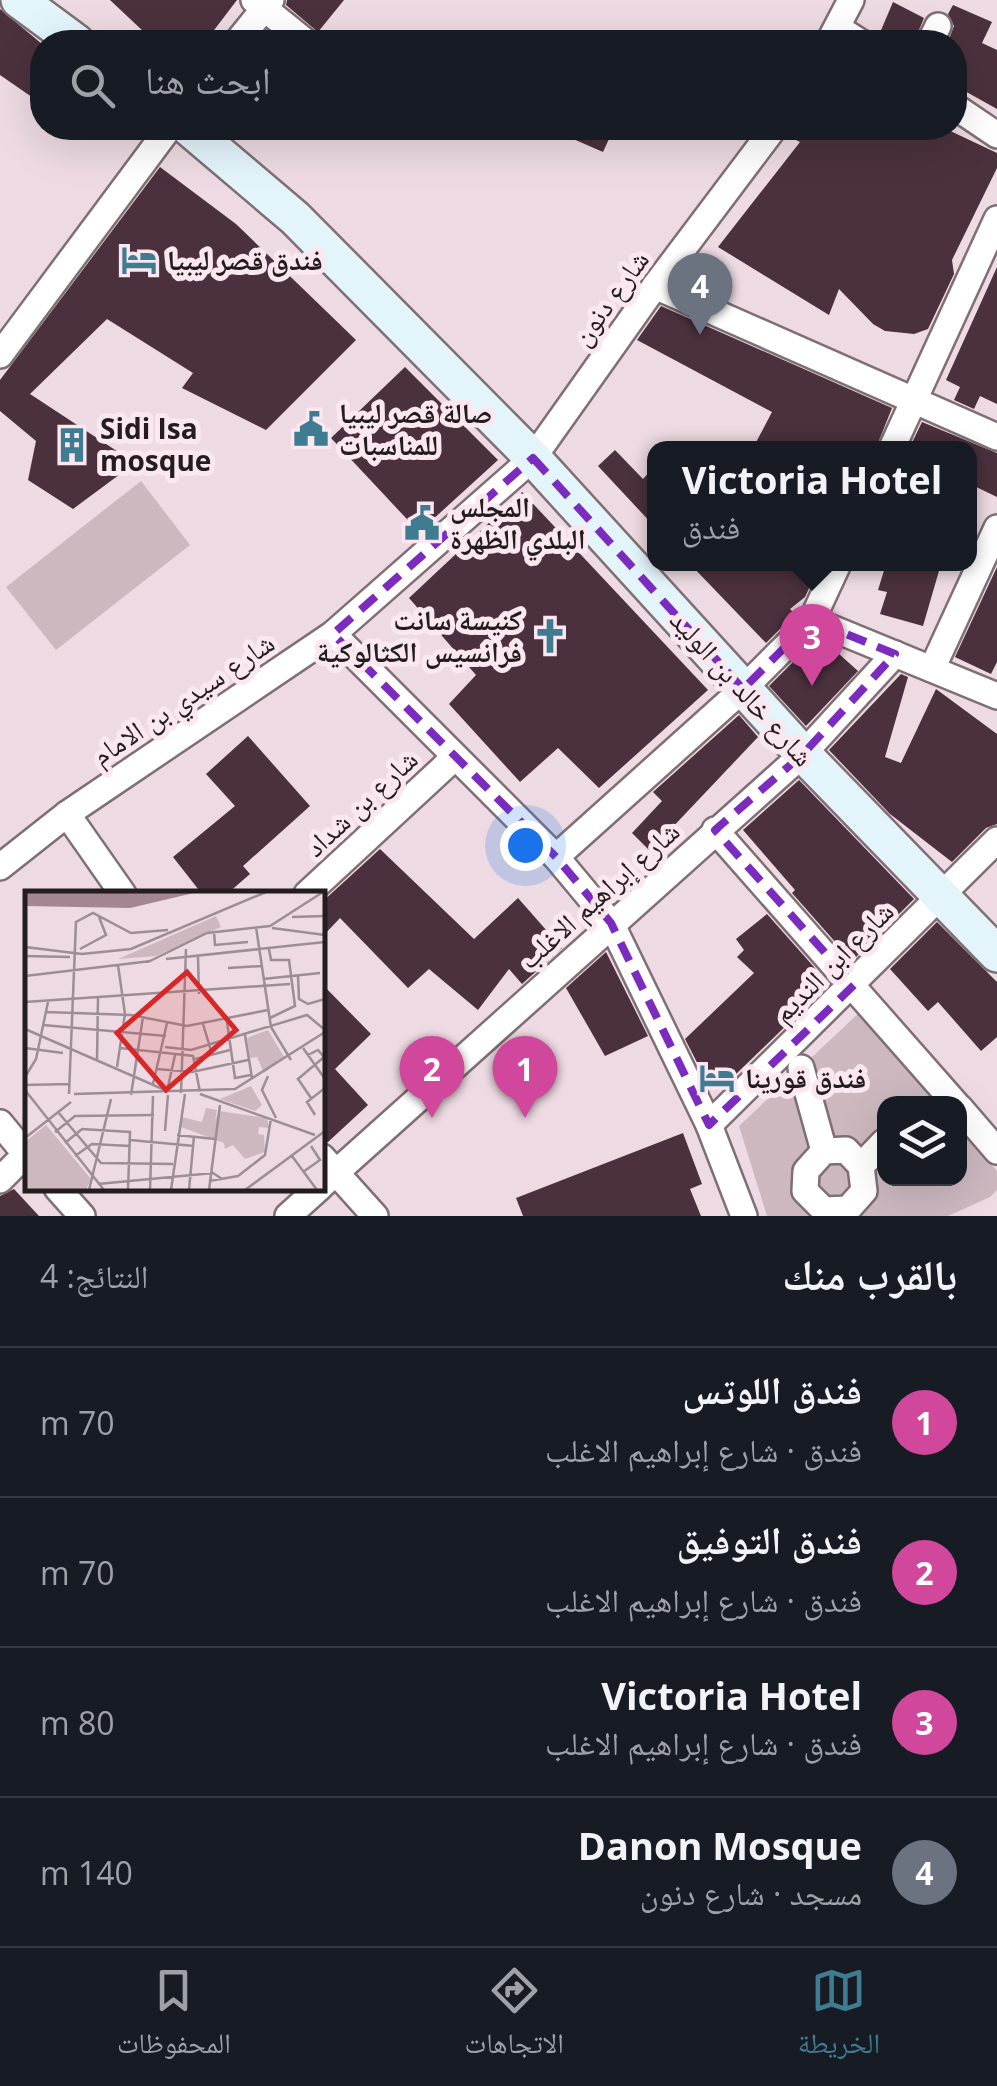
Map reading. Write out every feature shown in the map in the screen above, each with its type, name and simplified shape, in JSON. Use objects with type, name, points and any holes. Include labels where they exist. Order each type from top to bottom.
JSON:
[{"type":"street","points":[[19,0],[60,30]]},
{"type":"street","points":[[836,30],[851,0]]},
{"type":"street","points":[[245,30],[263,3],[293,30]]},
{"type":"street","points":[[967,115],[997,135]]},
{"type":"street","points":[[0,355],[160,140]]},
{"type":"street","name":"شارع خالد بن الوليد","points":[[202,140],[295,218],[532,458],[803,754],[997,954]]},
{"type":"street","name":"شارع دنون","points":[[532,458],[654,286],[765,140]]},
{"type":"street","points":[[895,441],[997,220]]},
{"type":"street","points":[[654,286],[997,437]]},
{"type":"street","name":"شارع سيدي بن الامام","points":[[0,867],[67,814],[333,634],[532,458]]},
{"type":"street","points":[[932,670],[997,528]]},
{"type":"street","points":[[556,857],[744,689],[812,620],[835,571]]},
{"type":"street","points":[[812,620],[997,696]]},
{"type":"street","points":[[333,634],[556,857],[611,924],[709,1125],[744,1216]]},
{"type":"street","name":"شارع إبراهيم الاغلب","points":[[325,1176],[803,754],[894,654]]},
{"type":"street","name":"شارع بن شداد","points":[[310,891],[455,757]]},
{"type":"street","points":[[67,814],[121,891]]},
{"type":"street","points":[[715,830],[949,1096]]},
{"type":"street","name":"شارع ابن النديم","points":[[709,1125],[997,840]]},
{"type":"street","points":[[801,1068],[824,1151]]},
{"type":"street","points":[[967,1116],[997,1151]]},
{"type":"street","points":[[0,1123],[25,1152]]},
{"type":"street","points":[[861,1166],[877,1149]]},
{"type":"street","points":[[846,1150],[861,1166],[864,1191],[848,1209],[823,1213],[805,1191],[806,1171],[824,1151],[846,1150]]},
{"type":"street","points":[[0,1180],[25,1156]]},
{"type":"street","points":[[325,1176],[375,1216]]},
{"type":"street","points":[[60,1191],[82,1216]]},
{"type":"street","name":"شارع إبراهيم الاغلب","points":[[288,1216],[311,1191]]},
{"type":"highlighted area","points":[[533,458],[743,689],[812,620],[895,654],[803,754],[715,830],[854,985],[709,1125],[611,923],[556,857],[333,634]]},
{"type":"shaded area","points":[[141,481],[190,545],[56,650],[6,587]]},
{"type":"shaded area","points":[[862,1010],[933,1096],[877,1096],[877,1186],[967,1186],[967,1135],[997,1171],[997,1190],[948,1216],[767,1216],[739,1126]]},
{"type":"building","points":[[110,0],[237,0],[214,30],[142,30]]},
{"type":"building","points":[[287,0],[344,0],[320,30],[286,5]]},
{"type":"building","points":[[893,2],[924,18],[919,30],[881,30]]},
{"type":"building","points":[[953,5],[992,22],[982,43],[997,50],[997,109],[967,92],[967,30],[952,30],[948,14]]},
{"type":"building","points":[[0,9],[30,34],[30,96],[0,75]]},
{"type":"building","points":[[967,139],[997,153],[997,168],[952,260],[954,274],[928,329],[914,334],[885,331],[839,289],[829,315],[718,247],[800,142],[796,140]]},
{"type":"building","points":[[576,140],[608,140],[603,152]]},
{"type":"building","points":[[160,167],[236,224],[356,340],[266,430],[182,388],[193,373],[107,319],[30,394],[135,463],[73,509],[28,480],[36,441],[0,411],[0,380]]},
{"type":"building","points":[[997,267],[997,404],[980,396],[974,409],[954,400],[960,387],[946,380]]},
{"type":"building","points":[[661,306],[892,408],[879,441],[757,441],[772,412],[637,340]]},
{"type":"building","points":[[405,367],[498,460],[419,532],[331,438]]},
{"type":"building","points":[[922,422],[968,441],[913,441]]},
{"type":"building","points":[[977,445],[997,453],[997,497],[977,487]]},
{"type":"building","points":[[615,450],[643,479],[647,475],[647,518],[598,466]]},
{"type":"building","name":"كنيسة سانت فرانسيس الكثالوكية","points":[[522,492],[708,690],[599,788],[558,748],[520,782],[449,704],[476,675],[409,598]]},
{"type":"building","points":[[997,567],[997,662],[991,674],[955,657]]},
{"type":"building","points":[[697,571],[800,571],[812,582],[805,597],[790,609],[795,614],[766,643]]},
{"type":"building","points":[[884,571],[939,571],[923,626],[880,614],[887,592],[878,590]]},
{"type":"building","points":[[816,639],[828,644],[858,671],[806,726],[769,686]]},
{"type":"building","points":[[901,674],[908,677],[885,757],[901,763],[936,689],[997,734],[997,824],[986,828],[952,862],[890,814],[829,750]]},
{"type":"building","points":[[739,715],[758,737],[650,851],[632,833],[662,801],[653,792]]},
{"type":"building","points":[[248,736],[310,806],[243,866],[250,874],[230,891],[200,891],[173,857],[235,806],[206,774]]},
{"type":"building","points":[[799,780],[914,899],[852,961],[743,830]]},
{"type":"building","points":[[380,849],[474,939],[518,898],[562,948],[522,984],[509,969],[478,1010],[429,969],[408,988],[340,918],[325,934],[325,899]]},
{"type":"building","points":[[767,914],[829,984],[734,1076],[704,1076],[685,1039],[754,973],[737,957],[744,950],[736,939]]},
{"type":"building","points":[[937,922],[997,982],[997,1037],[981,1051],[938,1002],[928,1011],[890,969]]},
{"type":"building","points":[[606,952],[648,1036],[605,1056],[566,988]]},
{"type":"building","points":[[325,987],[371,1034],[335,1069],[368,1105],[328,1142]]},
{"type":"building","points":[[683,1133],[702,1184],[690,1189],[701,1216],[523,1216],[516,1198]]},
{"type":"building","points":[[14,1189],[39,1216],[0,1216],[0,1196]]},
{"type":"place","name":"فندق قصر ليبيا","points":[[139,260]]},
{"type":"place","name":"Danon Mosque","points":[[700,335]]},
{"type":"place","name":"صالة قصر ليبيا للمناسبات","points":[[311,429]]},
{"type":"place","name":"Sidi Isa mosque","points":[[72,445]]},
{"type":"place","name":"المجلس البلدي الظهرة","points":[[422,523]]},
{"type":"place","name":"كنيسة سانت فرانسيس الكثالوكية","points":[[550,636]]},
{"type":"place","name":"Victoria Hotel","points":[[812,686]]},
{"type":"place","name":"فندق قورينا","points":[[717,1078]]},
{"type":"place","name":"فندق التوفيق","points":[[432,1118]]},
{"type":"place","name":"فندق اللوتس","points":[[525,1118]]}]
